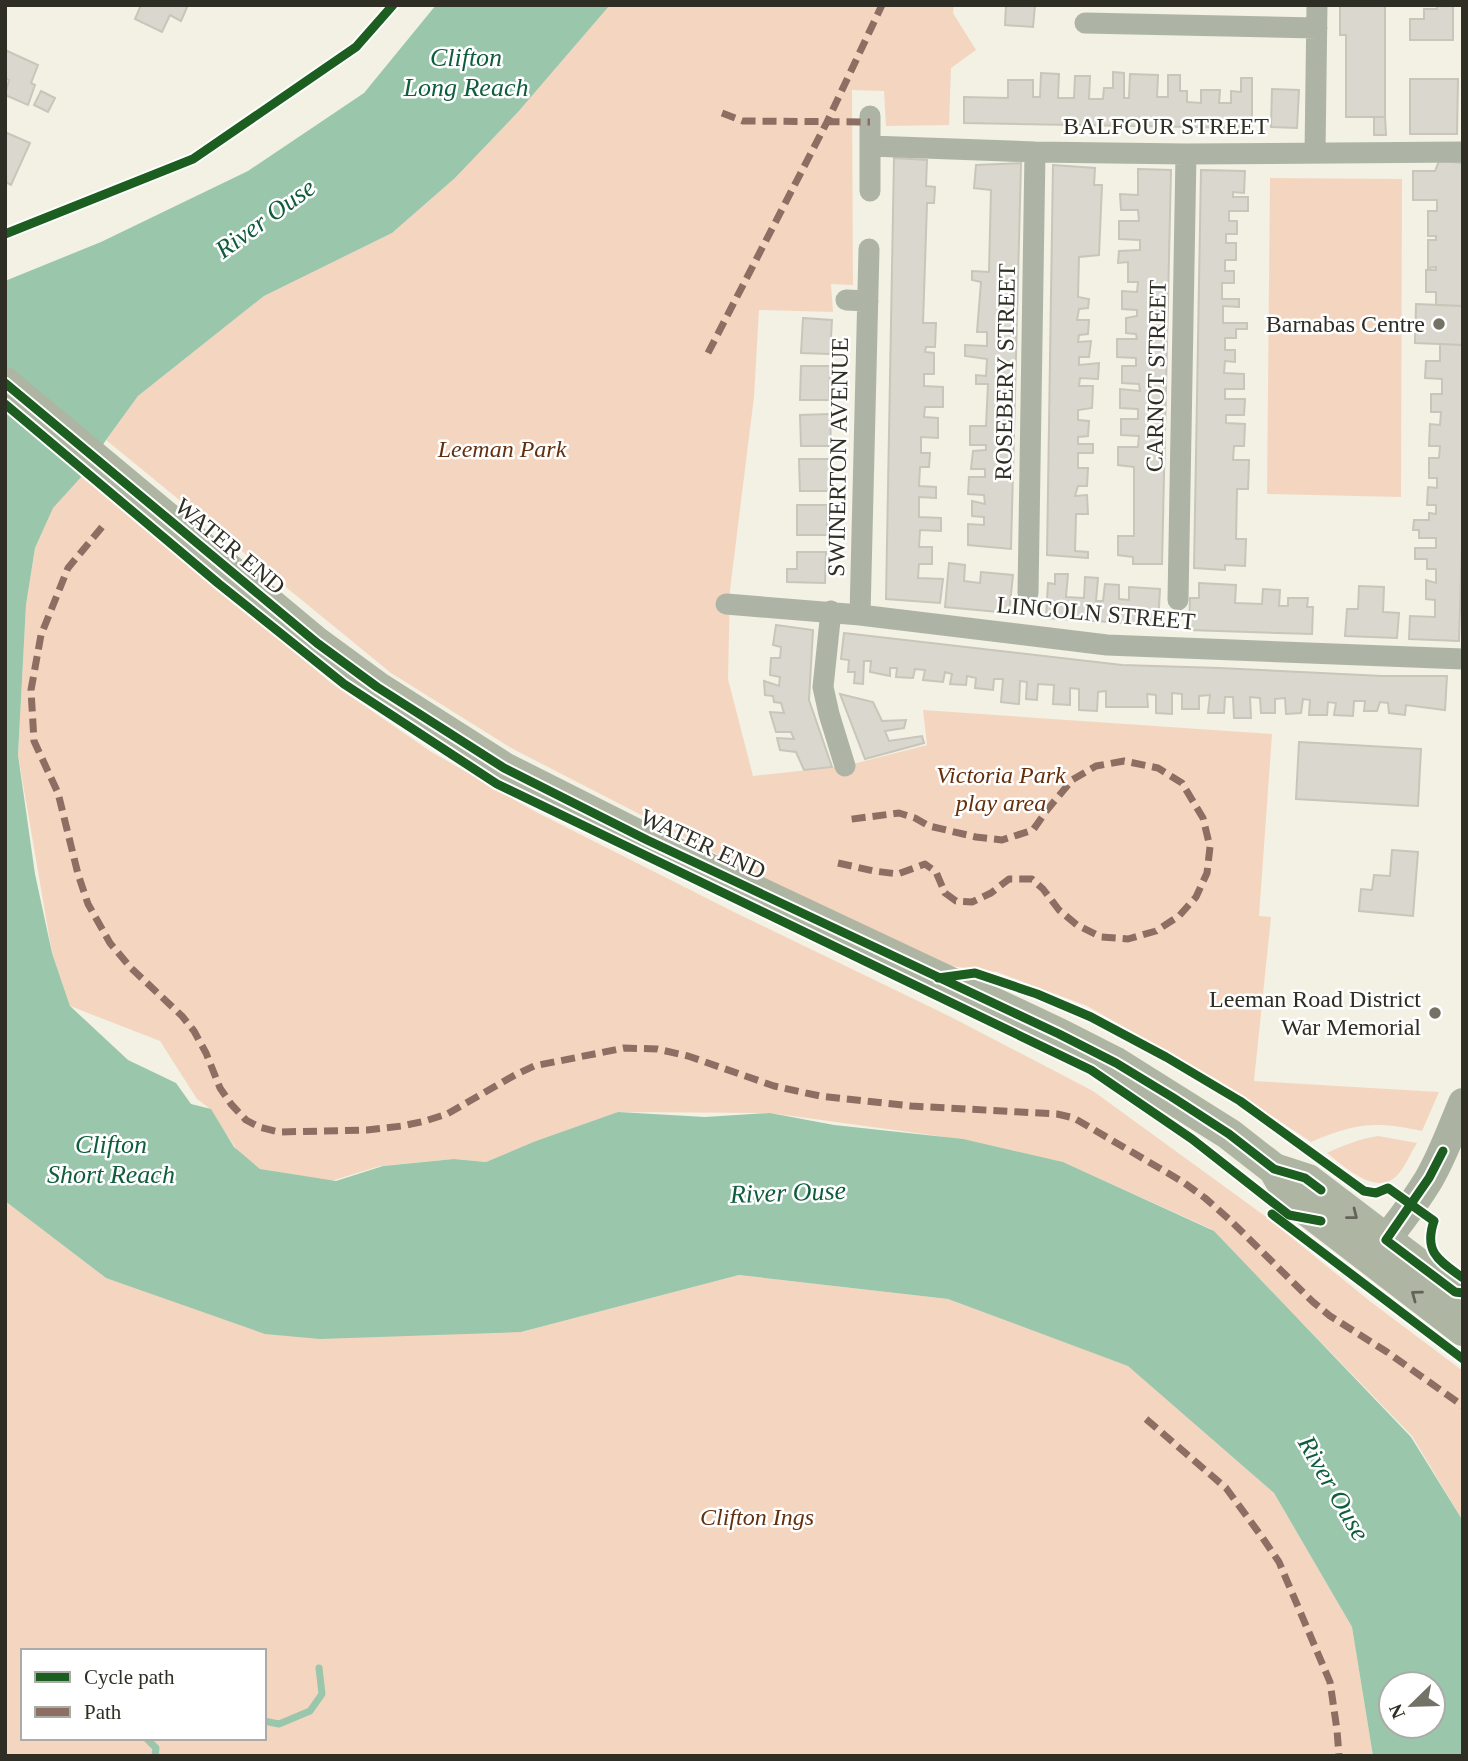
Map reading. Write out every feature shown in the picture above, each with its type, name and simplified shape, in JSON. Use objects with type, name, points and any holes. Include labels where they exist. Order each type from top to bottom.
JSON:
[{"type":"main road","name":"WATER END","points":[[5,383],[317,643],[377,687],[504,768],[647,840],[1116,1063],[1228,1133],[1274,1169],[1308,1180],[1463,1330]]},
{"type":"main road","name":"WATER END","points":[[1378,1250],[1463,1298]]},
{"type":"street","points":[[1315,153],[1317,5]]},
{"type":"street","points":[[1085,23],[1317,28]]},
{"type":"street","points":[[870,116],[870,191]]},
{"type":"street","name":"BALFOUR STREET","points":[[870,146],[1186,154],[1463,152]]},
{"type":"street","name":"ROSEBERY STREET","points":[[1028,593],[1035,152]]},
{"type":"street","name":"CARNOT STREET","points":[[1178,600],[1186,154]]},
{"type":"street","name":"SWINERTON AVENUE","points":[[860,615],[857,300],[869,248]]},
{"type":"street","name":"LINCOLN STREET","points":[[726,604],[831,611],[1107,645],[1463,659]]},
{"type":"street","points":[[831,611],[823,687],[845,766]]},
{"type":"street","points":[[1378,1250],[1429,1178],[1463,1103]]},
{"type":"green space","name":"Leeman Park","points":[[610,5],[954,5],[953,13],[976,50],[951,68],[949,125],[886,126],[884,91],[852,90],[853,285],[831,284],[833,312],[759,310],[754,397],[730,590],[728,679],[753,776],[845,766],[927,745],[923,710],[1272,734],[1259,916],[1271,917],[1254,1081],[1439,1092],[1422,1131],[1391,1126],[1366,1126],[1341,1131],[1311,1142],[1219,1081],[1087,1006],[997,972],[950,966],[824,909],[513,749],[391,673],[106,440],[138,396],[264,296],[392,233],[455,178],[518,112]]},
{"type":"green space","points":[[1270,178],[1402,179],[1401,497],[1267,494]]},
{"type":"green space","points":[[83,475],[330,682],[430,751],[536,812],[951,1017],[1093,1091],[1265,1216],[1371,1302],[1463,1371],[1463,1521],[1412,1436],[1211,1229],[1063,1162],[938,1136],[770,1113],[618,1112],[486,1162],[454,1159],[380,1166],[331,1181],[260,1169],[237,1150],[209,1108],[197,1099],[160,1041],[70,1006],[52,953],[18,755],[26,605],[35,548],[53,507]]},
{"type":"green space","points":[[1378,1136],[1417,1143],[1400,1172],[1392,1180],[1382,1183],[1362,1178],[1327,1153],[1352,1143]]},
{"type":"green space","name":"Clifton Ings","points":[[5,1201],[106,1278],[521,1332],[739,1275],[948,1299],[1129,1366],[1274,1493],[1352,1627],[1373,1756],[5,1756]]},
{"type":"water","name":"Clifton Short Reach","points":[[436,5],[610,5],[518,112],[455,178],[392,233],[264,296],[138,396],[83,475],[53,508],[35,548],[26,605],[18,755],[35,874],[52,953],[70,1006],[128,1060],[176,1083],[191,1104],[211,1109],[234,1147],[260,1169],[336,1181],[383,1166],[454,1159],[486,1162],[618,1112],[705,1117],[770,1113],[834,1125],[963,1139],[1063,1162],[1214,1231],[1411,1437],[1463,1521],[1463,1756],[1373,1756],[1352,1627],[1274,1493],[1128,1366],[948,1299],[739,1275],[521,1332],[320,1339],[265,1334],[106,1278],[5,1201],[5,281],[101,242],[248,171],[364,93]]},
{"type":"building","points":[[141,5],[188,5],[181,21],[170,15],[162,32],[135,19]]},
{"type":"building","points":[[1006,5],[1035,5],[1033,27],[1005,25]]},
{"type":"building","points":[[1340,5],[1385,5],[1385,117],[1346,117],[1346,35],[1340,35]]},
{"type":"building","points":[[1437,5],[1453,5],[1453,40],[1410,40],[1410,19],[1424,19],[1424,9],[1437,9]]},
{"type":"building","points":[[5,50],[38,65],[31,83],[35,85],[28,105],[5,95],[9,80],[5,78]]},
{"type":"building","points":[[1113,72],[1124,73],[1124,98],[1129,98],[1130,74],[1158,75],[1157,97],[1168,97],[1168,75],[1180,75],[1180,91],[1187,91],[1187,102],[1201,103],[1201,90],[1220,90],[1219,103],[1231,103],[1231,91],[1241,92],[1241,78],[1252,78],[1252,128],[964,123],[964,97],[1008,98],[1008,80],[1033,80],[1033,97],[1040,97],[1041,73],[1059,74],[1058,98],[1074,98],[1075,76],[1090,76],[1089,99],[1103,99],[1104,88],[1113,88]]},
{"type":"building","points":[[1410,79],[1458,79],[1457,134],[1410,134]]},
{"type":"building","points":[[1272,89],[1299,90],[1297,128],[1271,127]]},
{"type":"building","points":[[41,91],[55,98],[48,112],[34,105]]},
{"type":"building","points":[[1374,117],[1385,117],[1386,135],[1374,135]]},
{"type":"building","points":[[7,133],[30,143],[11,185],[5,182]]},
{"type":"building","points":[[894,158],[927,160],[926,186],[935,187],[934,203],[927,203],[923,323],[936,323],[935,347],[926,347],[925,352],[934,353],[934,374],[924,374],[924,386],[943,387],[943,407],[925,407],[924,417],[938,418],[938,438],[921,437],[921,453],[930,453],[929,467],[920,467],[919,486],[936,487],[936,498],[919,497],[919,517],[941,518],[941,531],[920,530],[919,547],[932,547],[932,564],[919,564],[918,578],[943,579],[940,603],[886,599]]},
{"type":"building","points":[[1439,161],[1463,163],[1463,306],[1436,305],[1436,292],[1426,292],[1426,270],[1436,270],[1436,267],[1428,268],[1428,240],[1436,240],[1436,236],[1428,236],[1428,211],[1437,211],[1437,200],[1413,200],[1413,171],[1435,171]]},
{"type":"building","points":[[1021,163],[1011,549],[968,545],[968,524],[984,525],[984,517],[972,516],[972,501],[985,504],[984,495],[968,494],[969,477],[985,477],[985,469],[971,469],[973,451],[986,450],[986,445],[970,445],[970,426],[986,426],[988,384],[976,384],[976,375],[986,376],[987,359],[965,356],[965,345],[987,346],[987,332],[977,332],[981,282],[972,280],[972,271],[989,272],[991,190],[974,188],[976,165]]},
{"type":"building","points":[[1053,165],[1095,168],[1094,185],[1102,185],[1099,255],[1079,257],[1078,297],[1089,299],[1088,308],[1079,309],[1077,320],[1089,320],[1088,334],[1079,335],[1078,342],[1091,341],[1089,357],[1079,357],[1079,365],[1099,363],[1098,379],[1080,378],[1079,386],[1093,386],[1092,408],[1078,410],[1078,420],[1089,421],[1088,436],[1078,437],[1078,444],[1093,444],[1093,453],[1078,453],[1078,468],[1088,468],[1087,486],[1078,486],[1075,496],[1087,495],[1088,514],[1076,514],[1075,551],[1088,552],[1088,558],[1047,555]]},
{"type":"building","points":[[1138,169],[1171,170],[1162,564],[1133,564],[1133,557],[1118,555],[1118,536],[1134,536],[1134,467],[1118,465],[1118,447],[1138,447],[1139,436],[1121,435],[1121,419],[1138,419],[1138,409],[1120,408],[1120,389],[1140,391],[1139,384],[1122,383],[1122,366],[1136,366],[1136,358],[1117,357],[1117,339],[1137,339],[1136,334],[1126,333],[1126,318],[1137,316],[1137,310],[1122,309],[1122,291],[1137,292],[1138,282],[1128,282],[1128,262],[1118,263],[1119,251],[1140,250],[1140,240],[1119,239],[1119,221],[1139,221],[1138,210],[1121,210],[1120,194],[1138,195]]},
{"type":"building","points":[[1201,170],[1245,171],[1244,193],[1233,192],[1233,197],[1248,197],[1248,211],[1229,211],[1229,221],[1237,221],[1237,234],[1226,234],[1226,243],[1236,243],[1236,260],[1225,260],[1225,271],[1234,271],[1234,283],[1222,283],[1222,299],[1239,299],[1239,307],[1223,306],[1223,323],[1247,323],[1247,329],[1236,329],[1236,338],[1225,338],[1225,350],[1235,350],[1235,362],[1225,361],[1224,373],[1244,374],[1244,389],[1225,389],[1225,399],[1245,399],[1244,415],[1226,415],[1226,423],[1245,424],[1244,446],[1234,446],[1233,460],[1249,460],[1248,489],[1237,489],[1236,539],[1246,539],[1245,566],[1225,565],[1225,570],[1194,568]]},
{"type":"building","name":"Barnabas Centre","points":[[1416,304],[1463,306],[1463,345],[1415,343]]},
{"type":"building","points":[[803,318],[832,320],[830,354],[801,353]]},
{"type":"building","points":[[1440,344],[1463,345],[1463,514],[1459,641],[1409,639],[1410,616],[1435,617],[1435,600],[1426,599],[1426,580],[1436,583],[1436,569],[1427,569],[1427,559],[1415,559],[1415,548],[1436,548],[1436,538],[1419,538],[1419,530],[1413,530],[1414,520],[1429,520],[1429,513],[1436,514],[1436,505],[1427,505],[1428,487],[1437,488],[1437,478],[1429,478],[1429,458],[1439,458],[1440,446],[1429,446],[1430,424],[1440,425],[1441,412],[1431,412],[1431,394],[1442,394],[1442,379],[1425,378],[1426,361],[1440,361]]},
{"type":"building","points":[[801,366],[830,366],[829,400],[800,400]]},
{"type":"building","points":[[830,414],[831,446],[801,446],[800,415]]},
{"type":"building","points":[[799,459],[830,459],[830,491],[800,491]]},
{"type":"building","points":[[797,505],[827,505],[827,535],[797,535]]},
{"type":"building","points":[[797,552],[826,552],[825,583],[787,582],[787,569],[797,569]]},
{"type":"building","points":[[949,563],[965,565],[964,581],[980,583],[981,572],[1013,575],[1009,613],[945,607]]},
{"type":"building","points":[[1055,574],[1068,574],[1066,597],[1084,598],[1085,577],[1098,578],[1096,601],[1103,601],[1105,584],[1119,585],[1119,599],[1129,600],[1129,587],[1160,589],[1158,625],[1046,618],[1048,583],[1055,584]]},
{"type":"building","points":[[1199,583],[1236,585],[1235,603],[1262,604],[1263,589],[1280,590],[1279,606],[1288,606],[1288,598],[1308,598],[1307,607],[1313,607],[1312,634],[1189,630],[1190,598],[1199,598]]},
{"type":"building","points":[[1359,586],[1384,587],[1383,612],[1399,613],[1397,638],[1345,636],[1347,609],[1358,609]]},
{"type":"building","points":[[776,625],[813,630],[809,700],[832,767],[804,770],[796,752],[780,750],[777,738],[794,739],[791,732],[776,732],[770,712],[784,713],[781,703],[774,702],[773,696],[765,695],[764,681],[779,686],[780,677],[770,675],[771,658],[780,658],[781,647],[773,645]]},
{"type":"building","points":[[844,633],[1122,665],[1382,676],[1447,676],[1445,710],[1406,705],[1405,715],[1389,713],[1388,703],[1380,702],[1377,711],[1364,711],[1365,701],[1354,701],[1353,716],[1334,715],[1336,703],[1328,702],[1327,715],[1309,715],[1310,700],[1303,699],[1301,713],[1286,714],[1285,698],[1275,699],[1275,713],[1261,713],[1260,698],[1250,697],[1251,718],[1234,718],[1233,697],[1225,697],[1224,713],[1208,713],[1210,695],[1199,696],[1199,709],[1182,709],[1182,694],[1172,693],[1172,714],[1156,713],[1156,695],[1147,694],[1148,707],[1106,707],[1106,691],[1098,692],[1097,711],[1079,710],[1079,689],[1070,688],[1070,705],[1053,704],[1054,685],[1038,684],[1037,700],[1026,699],[1027,682],[1020,681],[1019,704],[1001,702],[1003,679],[994,679],[993,690],[975,688],[976,678],[967,676],[966,685],[950,684],[952,674],[945,672],[943,682],[923,680],[925,670],[915,669],[913,678],[896,677],[897,668],[890,668],[890,676],[870,672],[871,661],[864,661],[863,684],[854,683],[855,672],[848,672],[849,660],[841,659]]},
{"type":"building","points":[[840,694],[873,702],[882,721],[906,720],[904,728],[885,731],[889,741],[922,736],[924,743],[865,759]]},
{"type":"building","points":[[1299,742],[1421,749],[1418,806],[1296,799]]},
{"type":"building","points":[[1392,850],[1418,852],[1413,916],[1359,911],[1361,889],[1372,890],[1374,875],[1390,876]]},
{"type":"waterway","points":[[266,1721],[279,1724],[310,1711],[322,1694],[319,1668]]},
{"type":"waterway","points":[[148,1740],[156,1748],[155,1756]]},
{"type":"marked path","points":[[708,353],[827,122],[882,5]]},
{"type":"marked path","points":[[722,113],[743,121],[870,122]]},
{"type":"marked path","points":[[102,527],[68,568],[41,635],[31,690],[34,741],[58,793],[88,904],[110,943],[194,1031],[220,1088],[246,1120],[259,1127],[279,1132],[367,1130],[402,1126],[447,1114],[534,1066],[624,1048],[657,1049],[688,1056],[774,1086],[820,1096],[911,1106],[1057,1114],[1074,1118],[1183,1182],[1230,1220],[1330,1316],[1387,1352],[1463,1406]]},
{"type":"marked path","points":[[838,863],[898,874],[925,864],[936,872],[945,893],[956,901],[972,902],[991,893],[1009,879],[1032,879],[1059,910],[1077,925],[1101,937],[1128,939],[1156,931],[1179,916],[1196,897],[1207,873],[1210,847],[1203,818],[1182,783],[1158,768],[1124,761],[1096,766],[1072,780],[1033,830],[1002,840],[929,826],[899,813],[845,820]]},
{"type":"marked path","points":[[1146,1419],[1226,1488],[1279,1562],[1330,1682],[1339,1756]]},
{"type":"cycle path","points":[[5,234],[193,159],[356,47],[393,5]]},
{"type":"cycle path","points":[[5,383],[317,643],[377,687],[504,768],[647,840],[1116,1063],[1229,1134],[1274,1169],[1305,1178],[1321,1190]]},
{"type":"cycle path","points":[[5,404],[219,584],[344,684],[497,784],[1091,1070],[1192,1139],[1289,1215],[1321,1221]]},
{"type":"cycle path","points":[[938,978],[975,973],[1037,994],[1091,1017],[1166,1057],[1240,1101],[1364,1191],[1376,1193],[1388,1188],[1434,1221],[1431,1232],[1432,1249],[1441,1261],[1463,1278]]},
{"type":"cycle path","points":[[1443,1151],[1429,1178],[1386,1240],[1455,1292],[1463,1293]]},
{"type":"cycle path","points":[[1272,1214],[1463,1359]]},
{"type":"place","name":"Barnabas Centre","points":[[1439,324]]},
{"type":"place","name":"Leeman Road District War Memorial","points":[[1435,1013]]},
{"type":"water label","name":"Clifton Long Reach","points":[[466,72]]},
{"type":"water label","name":"River Ouse","points":[[265,218]]},
{"type":"water label","name":"River Ouse","points":[[788,1192]]},
{"type":"water label","name":"River Ouse","points":[[1334,1488]]},
{"type":"park label","name":"Victoria Park play area","points":[[1001,789]]}]
